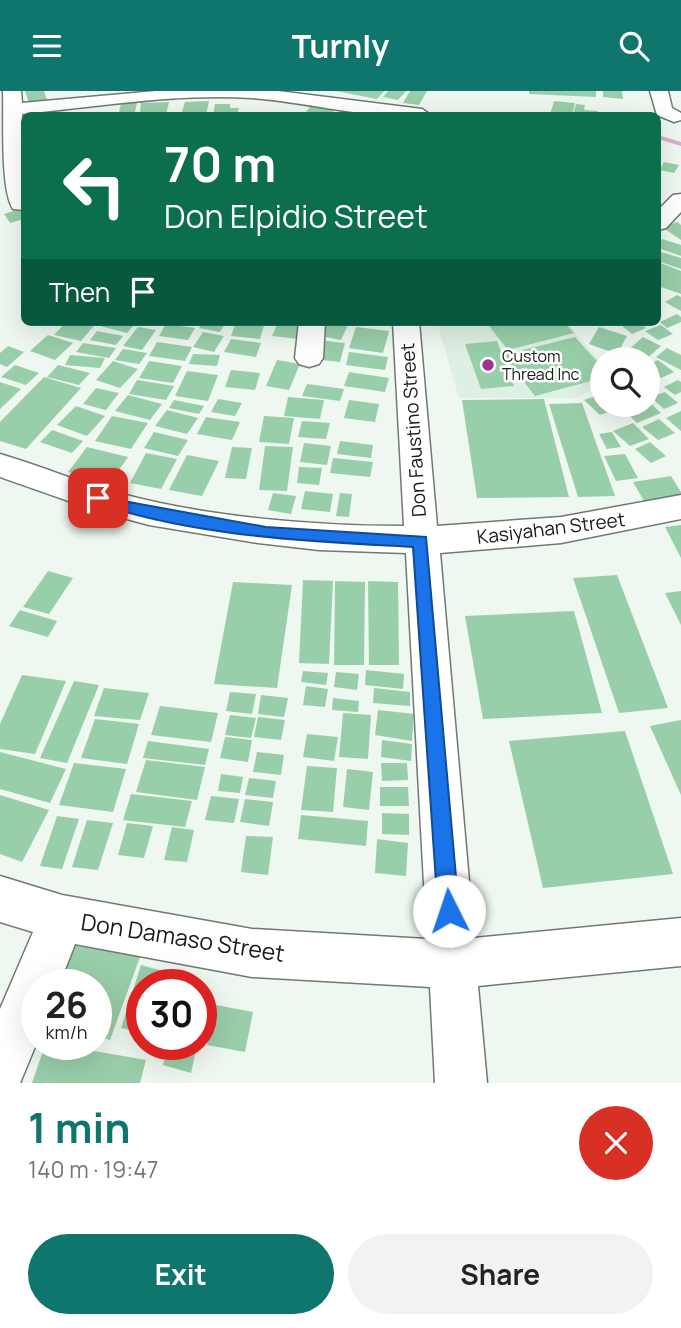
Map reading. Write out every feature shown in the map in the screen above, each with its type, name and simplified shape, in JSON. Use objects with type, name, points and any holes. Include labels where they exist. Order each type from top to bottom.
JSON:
[{"type":"street","points":[[659,91],[664,111],[674,116]]},
{"type":"street","points":[[21,204],[13,180],[12,100],[206,92],[252,93],[399,112]]},
{"type":"street","points":[[661,220],[681,199]]},
{"type":"street","points":[[309,358],[312,326]]},
{"type":"street","name":"Don Faustino Street","points":[[406,326],[461,1083]]},
{"type":"street","name":"Kasiyahan Street","points":[[0,465],[122,507],[266,533],[420,541],[526,535],[625,520],[681,506]]},
{"type":"street","name":"Don Damaso Street","points":[[0,899],[62,918],[252,953],[453,964],[681,942]]},
{"type":"street","points":[[0,1070],[62,918]]},
{"type":"shaded area","points":[[438,326],[569,326],[590,350],[590,390],[578,398],[459,398]]},
{"type":"building","points":[[25,91],[44,91],[47,100],[29,103]]},
{"type":"building","points":[[336,91],[384,91],[377,99]]},
{"type":"building","points":[[388,91],[406,91],[398,100],[383,97]]},
{"type":"building","points":[[410,91],[427,91],[419,105],[403,103]]},
{"type":"building","points":[[529,91],[596,91],[596,97],[529,94]]},
{"type":"building","points":[[603,91],[622,91],[623,99],[603,97]]},
{"type":"building","points":[[209,101],[207,112],[182,112],[185,102]]},
{"type":"building","points":[[554,101],[575,103],[573,112],[551,112]]},
{"type":"building","points":[[169,102],[167,112],[140,112],[141,103]]},
{"type":"building","points":[[137,103],[135,112],[119,112],[121,104]]},
{"type":"building","points":[[215,104],[230,104],[230,108],[239,108],[238,112],[214,112]]},
{"type":"building","points":[[576,104],[585,105],[584,110],[598,111],[598,112],[574,112]]},
{"type":"building","points":[[312,105],[336,108],[333,112],[306,112]]},
{"type":"building","points":[[664,162],[679,165],[674,173],[661,168]]},
{"type":"building","points":[[21,209],[21,220],[10,223],[4,214]]},
{"type":"building","points":[[677,222],[681,225],[681,240],[662,227]]},
{"type":"building","points":[[662,239],[681,245],[681,256],[661,249]]},
{"type":"building","points":[[661,252],[681,258],[681,269],[661,262]]},
{"type":"building","points":[[661,263],[681,271],[681,294],[661,287]]},
{"type":"building","points":[[677,295],[681,297],[681,311],[665,302]]},
{"type":"building","points":[[677,314],[681,317],[681,322],[667,328],[661,322]]},
{"type":"building","points":[[661,325],[673,334],[658,340],[645,331]]},
{"type":"building","points":[[62,326],[94,326],[81,341],[54,335]]},
{"type":"building","points":[[100,326],[133,326],[127,333]]},
{"type":"building","points":[[165,326],[195,328],[188,340],[159,336]]},
{"type":"building","points":[[200,326],[224,326],[220,332],[199,328]]},
{"type":"building","points":[[235,326],[264,326],[260,339],[231,336]]},
{"type":"building","points":[[276,326],[304,326],[299,339],[272,336]]},
{"type":"building","points":[[321,326],[348,326],[341,340],[316,335]]},
{"type":"building","points":[[489,326],[568,326],[574,333],[508,350]]},
{"type":"building","points":[[622,326],[646,328],[632,334]]},
{"type":"building","points":[[138,327],[156,330],[142,350],[123,346]]},
{"type":"building","points":[[356,327],[389,331],[383,353],[349,348]]},
{"type":"building","points":[[599,327],[627,336],[621,347],[597,347],[589,344]]},
{"type":"building","points":[[97,331],[123,336],[116,345],[90,340]]},
{"type":"building","points":[[203,332],[224,336],[214,352],[193,347]]},
{"type":"building","points":[[48,335],[73,343],[55,360],[30,351]]},
{"type":"building","points":[[575,337],[590,354],[590,381],[535,396],[503,355]]},
{"type":"building","points":[[643,337],[661,346],[660,347],[631,347]]},
{"type":"building","points":[[231,339],[261,343],[256,357],[224,352]]},
{"type":"building","points":[[318,340],[345,343],[340,362],[312,359]]},
{"type":"building","points":[[497,341],[514,386],[481,389],[465,344]]},
{"type":"building","points":[[157,342],[192,347],[185,361],[149,356]]},
{"type":"building","points":[[83,343],[116,348],[109,358],[76,352]]},
{"type":"building","points":[[8,346],[24,352],[7,367],[0,364],[0,353]]},
{"type":"building","points":[[667,348],[681,355],[681,370],[660,359],[660,354]]},
{"type":"building","points":[[123,349],[147,353],[139,364],[115,360]]},
{"type":"building","points":[[349,352],[388,357],[385,370],[346,365]]},
{"type":"building","points":[[193,354],[220,355],[217,366],[189,364]]},
{"type":"building","points":[[70,355],[105,358],[100,368],[65,365]]},
{"type":"building","points":[[277,360],[300,364],[289,390],[266,386]]},
{"type":"building","points":[[113,361],[138,369],[120,388],[96,380]]},
{"type":"building","points":[[149,361],[182,366],[173,383],[139,378]]},
{"type":"building","points":[[660,362],[674,372],[660,377]]},
{"type":"building","points":[[15,365],[39,373],[26,385],[1,377]]},
{"type":"building","points":[[58,365],[90,373],[79,385],[47,377]]},
{"type":"building","points":[[231,370],[260,373],[255,390],[225,387]]},
{"type":"building","points":[[187,371],[218,375],[208,401],[175,396]]},
{"type":"building","points":[[349,372],[389,378],[385,392],[344,386]]},
{"type":"building","points":[[44,377],[81,388],[26,449],[0,441],[0,422]]},
{"type":"building","points":[[137,380],[174,386],[166,400],[129,394]]},
{"type":"building","points":[[678,380],[681,382],[681,392],[675,395],[664,387]]},
{"type":"building","points":[[0,382],[21,389],[0,409]]},
{"type":"building","points":[[307,384],[344,389],[340,401],[302,396]]},
{"type":"building","points":[[96,388],[119,393],[106,410],[83,404]]},
{"type":"building","points":[[665,392],[678,403],[664,409],[660,405],[660,394]]},
{"type":"building","points":[[128,395],[162,404],[150,420],[115,411]]},
{"type":"building","points":[[288,397],[324,400],[320,419],[284,416]]},
{"type":"building","points":[[218,399],[242,403],[235,416],[211,412]]},
{"type":"building","points":[[544,399],[569,497],[477,498],[462,400]]},
{"type":"building","points":[[174,400],[204,406],[199,414],[169,408]]},
{"type":"building","points":[[349,400],[379,404],[375,422],[344,418]]},
{"type":"building","points":[[582,403],[615,496],[578,497],[549,404]]},
{"type":"building","points":[[76,406],[105,416],[87,436],[57,425]]},
{"type":"building","points":[[167,410],[198,418],[187,434],[155,426]]},
{"type":"building","points":[[681,411],[681,431],[666,418]]},
{"type":"building","points":[[112,416],[148,423],[131,449],[95,441]]},
{"type":"building","points":[[264,416],[294,418],[289,444],[259,442]]},
{"type":"building","points":[[206,417],[240,422],[232,440],[197,434]]},
{"type":"building","points":[[631,417],[651,417],[637,423]]},
{"type":"building","points":[[659,419],[675,433],[658,440],[642,427]]},
{"type":"building","points":[[302,421],[330,423],[326,439],[298,437]]},
{"type":"building","points":[[633,423],[649,439],[630,446],[613,431]]},
{"type":"building","points":[[52,430],[83,441],[72,453],[40,442]]},
{"type":"building","points":[[154,432],[188,440],[178,456],[144,448]]},
{"type":"building","points":[[612,432],[621,447],[607,449],[599,434]]},
{"type":"building","points":[[340,441],[373,445],[371,458],[337,454]]},
{"type":"building","points":[[650,442],[666,456],[651,463],[635,449]]},
{"type":"building","points":[[304,443],[331,446],[327,465],[300,462]]},
{"type":"building","points":[[265,446],[293,447],[287,491],[259,490]]},
{"type":"building","points":[[87,447],[128,457],[110,483],[68,472]]},
{"type":"building","points":[[232,447],[252,448],[246,479],[225,478]]},
{"type":"building","points":[[146,453],[177,459],[161,489],[130,483]]},
{"type":"building","points":[[625,454],[638,478],[616,481],[604,456]]},
{"type":"building","points":[[187,455],[219,461],[202,496],[169,490]]},
{"type":"building","points":[[333,458],[373,462],[370,477],[330,473]]},
{"type":"building","points":[[299,467],[322,468],[319,485],[297,483]]},
{"type":"building","points":[[671,476],[681,492],[681,500],[647,506],[633,482]]},
{"type":"building","points":[[305,491],[333,494],[330,512],[301,509]]},
{"type":"building","points":[[273,493],[296,496],[291,514],[268,510]]},
{"type":"building","points":[[340,493],[352,494],[349,517],[336,516]]},
{"type":"building","points":[[681,525],[681,558],[665,527]]},
{"type":"building","points":[[48,571],[73,578],[49,614],[23,607]]},
{"type":"building","points":[[617,575],[668,708],[619,713],[573,578]]},
{"type":"building","points":[[303,580],[333,581],[329,664],[299,663]]},
{"type":"building","points":[[335,581],[365,582],[364,665],[334,665]]},
{"type":"building","points":[[368,581],[398,582],[399,665],[369,665]]},
{"type":"building","points":[[233,582],[292,585],[277,688],[214,684]]},
{"type":"building","points":[[681,591],[681,625],[665,593]]},
{"type":"building","points":[[20,610],[57,621],[48,637],[9,626]]},
{"type":"building","points":[[574,611],[602,713],[483,719],[465,616]]},
{"type":"building","points":[[366,670],[404,674],[403,689],[365,685]]},
{"type":"building","points":[[303,671],[328,673],[326,685],[301,682]]},
{"type":"building","points":[[336,672],[359,674],[357,690],[334,687]]},
{"type":"building","points":[[22,675],[66,681],[35,754],[0,749],[0,724]]},
{"type":"building","points":[[74,681],[99,685],[67,763],[40,758]]},
{"type":"building","points":[[306,686],[328,689],[325,707],[303,705]]},
{"type":"building","points":[[104,688],[149,693],[140,720],[94,716]]},
{"type":"building","points":[[374,688],[410,692],[410,706],[373,703]]},
{"type":"building","points":[[230,692],[256,694],[252,714],[226,711]]},
{"type":"building","points":[[261,695],[288,698],[284,717],[258,714]]},
{"type":"building","points":[[333,698],[359,701],[358,712],[332,710]]},
{"type":"building","points":[[160,706],[218,713],[211,742],[151,735]]},
{"type":"building","points":[[378,710],[414,714],[412,741],[375,735]]},
{"type":"building","points":[[343,713],[371,715],[368,759],[339,757]]},
{"type":"building","points":[[230,715],[256,718],[251,738],[225,735]]},
{"type":"building","points":[[258,717],[285,720],[281,740],[254,737]]},
{"type":"building","points":[[95,719],[139,724],[127,764],[81,758]]},
{"type":"building","points":[[681,720],[681,795],[650,726]]},
{"type":"building","points":[[625,731],[673,874],[543,888],[509,741]]},
{"type":"building","points":[[307,734],[338,737],[334,761],[303,757]]},
{"type":"building","points":[[225,737],[252,740],[248,762],[220,758]]},
{"type":"building","points":[[382,740],[412,744],[411,761],[381,757]]},
{"type":"building","points":[[148,741],[209,749],[205,765],[143,758]]},
{"type":"building","points":[[0,752],[66,769],[50,803],[0,789]]},
{"type":"building","points":[[257,752],[284,755],[281,775],[253,772]]},
{"type":"building","points":[[146,760],[205,767],[197,800],[136,792]]},
{"type":"building","points":[[74,763],[126,769],[113,812],[59,805]]},
{"type":"building","points":[[381,763],[407,763],[408,780],[382,781]]},
{"type":"building","points":[[307,766],[337,768],[333,812],[301,810]]},
{"type":"building","points":[[347,769],[373,772],[369,810],[343,807]]},
{"type":"building","points":[[221,774],[243,777],[240,793],[218,791]]},
{"type":"building","points":[[249,778],[276,781],[273,798],[245,795]]},
{"type":"building","points":[[380,787],[408,787],[409,806],[380,806]]},
{"type":"building","points":[[131,794],[192,801],[185,827],[123,820]]},
{"type":"building","points":[[0,795],[49,810],[22,862],[0,854]]},
{"type":"building","points":[[211,796],[239,799],[234,823],[205,820]]},
{"type":"building","points":[[245,799],[273,802],[269,826],[240,822]]},
{"type":"building","points":[[382,813],[409,814],[409,835],[382,834]]},
{"type":"building","points":[[301,815],[368,821],[366,846],[298,839]]},
{"type":"building","points":[[57,816],[79,819],[62,869],[40,866]]},
{"type":"building","points":[[87,820],[113,823],[98,870],[72,867]]},
{"type":"building","points":[[127,823],[153,826],[144,858],[118,855]]},
{"type":"building","points":[[172,827],[194,830],[187,862],[164,860]]},
{"type":"building","points":[[246,836],[273,837],[268,875],[241,872]]},
{"type":"building","points":[[377,839],[408,843],[406,876],[375,873]]},
{"type":"building","points":[[65,935],[140,957],[136,969],[126,969],[126,996],[112,1034],[112,969],[51,969]]},
{"type":"building","points":[[141,965],[156,969],[140,969]]},
{"type":"building","points":[[217,1005],[253,1012],[245,1052],[217,1047]]},
{"type":"building","points":[[126,1012],[126,1029],[121,1028]]},
{"type":"building","points":[[112,1054],[126,1057],[126,1060],[146,1060],[140,1083],[32,1083],[40,1060],[112,1060]]},
{"type":"building","points":[[164,1060],[194,1060],[191,1073],[163,1065]]},
{"type":"waterway","points":[[661,138],[681,144]]},
{"type":"place","name":"Custom Thread Inc","points":[[488,365]]},
{"type":"route","points":[[98,498],[122,507],[266,533],[420,541],[449,911]]}]
